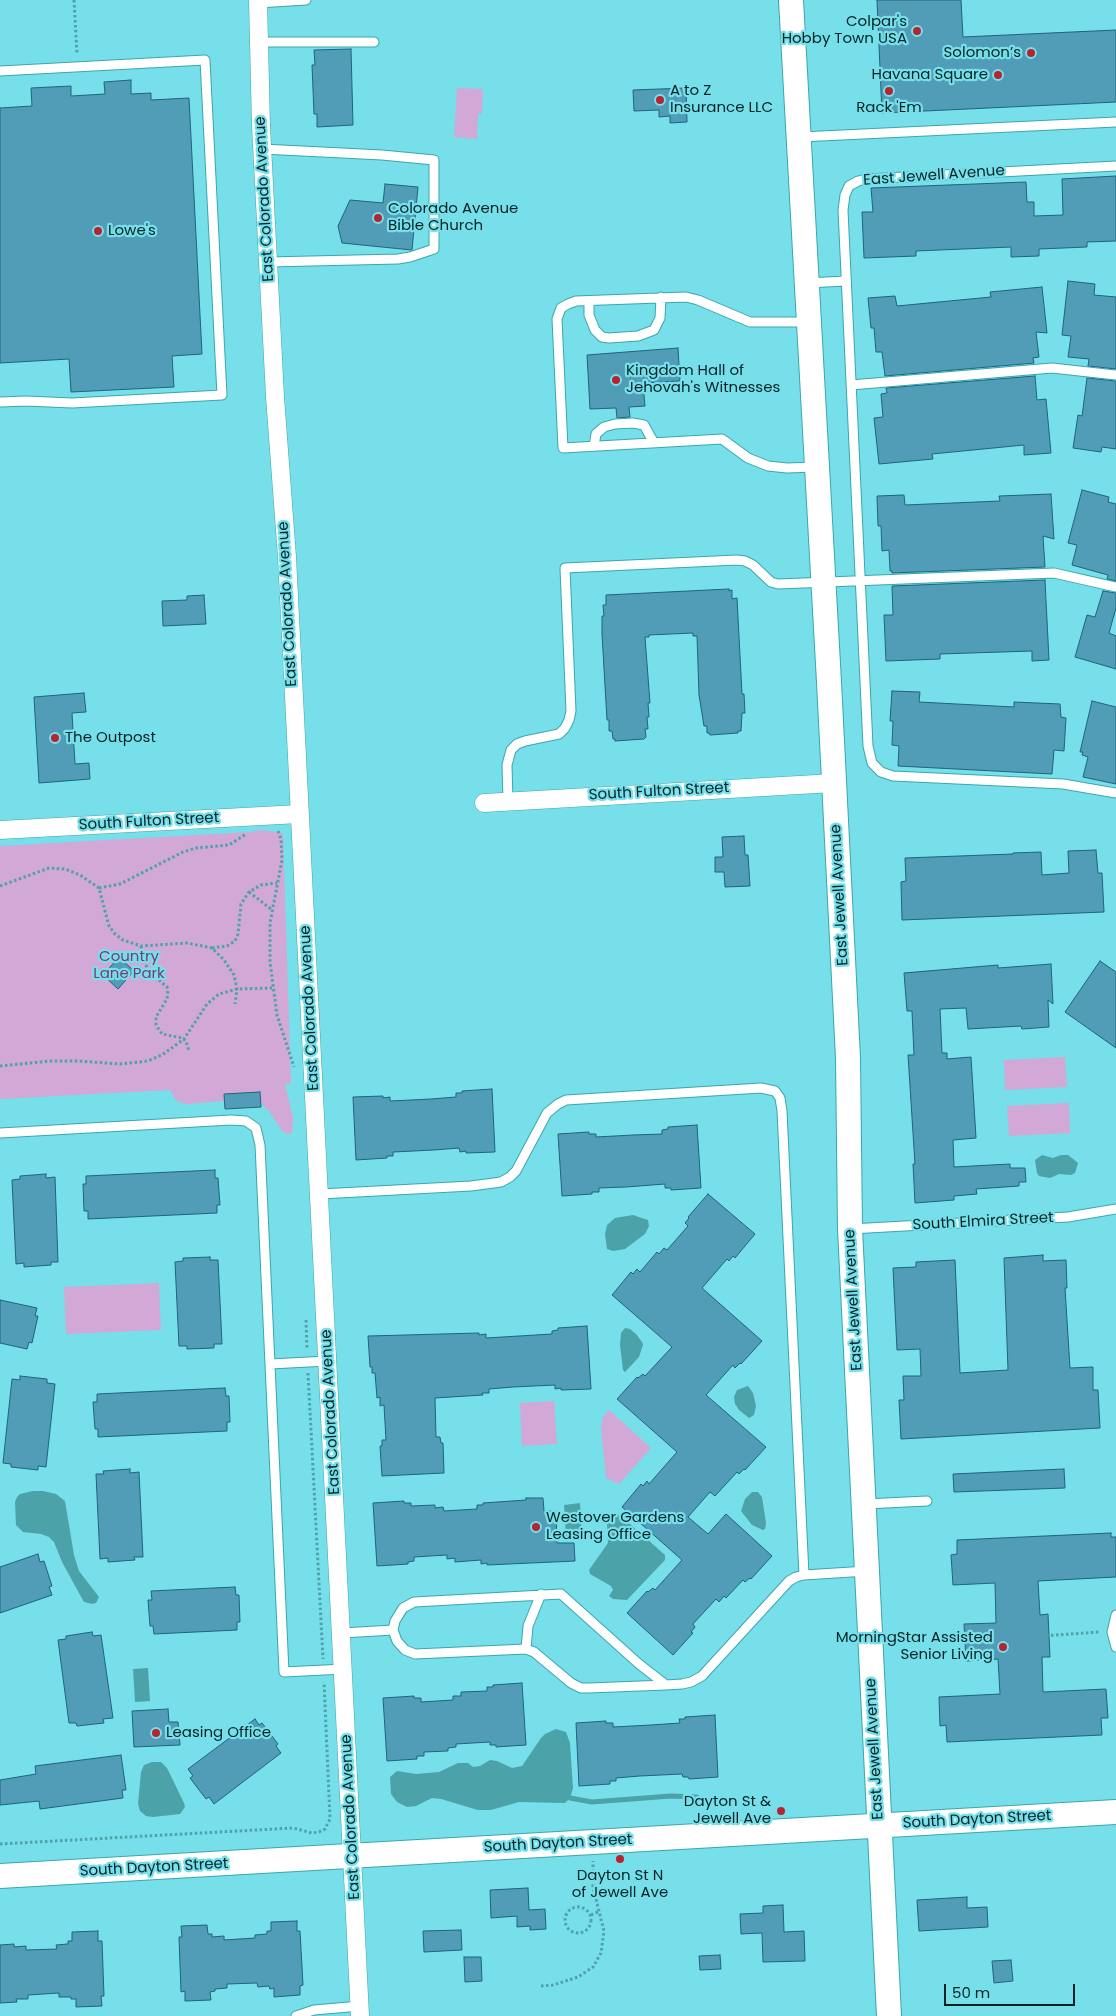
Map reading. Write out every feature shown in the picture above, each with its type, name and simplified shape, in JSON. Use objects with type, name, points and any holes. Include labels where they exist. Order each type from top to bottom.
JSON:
[{"type":"street","name":"East Jewell Avenue","points":[[790,0],[805,283],[824,583],[848,1058],[850,1229],[878,1825],[889,2016]]},
{"type":"street","name":"East Colorado Avenue","points":[[258,2],[262,149],[275,397],[287,557],[360,2011]]},
{"type":"street","name":"South Fulton Street","points":[[484,803],[834,783]]},
{"type":"street","name":"South Fulton Street","points":[[0,830],[299,814]]},
{"type":"street","name":"South Dayton Street","points":[[0,1876],[1116,1812]]},
{"type":"lane","points":[[258,2],[306,0]]},
{"type":"lane","points":[[259,42],[374,42]]},
{"type":"lane","points":[[0,71],[205,60],[222,395],[72,403],[26,400],[0,402]]},
{"type":"lane","points":[[798,137],[1116,122]]},
{"type":"lane","points":[[262,149],[382,154],[434,160],[434,250],[398,259],[268,262]]},
{"type":"lane","name":"East Jewell Avenue","points":[[1116,166],[876,178],[858,181],[849,186],[844,200],[846,281],[868,746],[874,767],[884,774],[893,776],[1079,785],[1116,794]]},
{"type":"lane","points":[[805,283],[846,281]]},
{"type":"lane","points":[[589,301],[589,315],[595,330],[602,337],[609,338],[638,336],[654,330],[661,316],[661,298]]},
{"type":"lane","points":[[808,322],[754,323],[692,298],[589,301],[568,304],[561,308],[557,319],[563,448],[722,439],[748,458],[768,466],[787,468],[816,467]]},
{"type":"lane","points":[[851,385],[1052,368],[1116,375]]},
{"type":"lane","points":[[594,446],[595,438],[599,431],[608,425],[638,423],[644,425],[654,443]]},
{"type":"lane","points":[[508,801],[507,765],[511,750],[517,744],[525,741],[559,734],[569,720],[571,711],[565,568],[737,560],[745,561],[752,565],[771,582],[778,584],[1054,573],[1116,587]]},
{"type":"lane","points":[[320,1194],[471,1186],[501,1182],[516,1171],[547,1113],[566,1100],[758,1088],[775,1091],[780,1098],[782,1111],[804,1575]]},
{"type":"lane","points":[[0,1133],[231,1120],[246,1120],[258,1131],[284,1672],[344,1669]]},
{"type":"lane","name":"South Elmira Street","points":[[850,1229],[1068,1218],[1116,1209]]},
{"type":"lane","points":[[270,1364],[328,1361]]},
{"type":"lane","points":[[864,1504],[927,1501]]},
{"type":"lane","points":[[666,1685],[639,1664],[566,1597],[557,1593],[414,1602],[408,1604],[398,1613],[394,1630],[401,1646],[415,1654],[526,1650],[534,1652],[576,1687],[666,1685],[691,1682],[700,1678],[790,1581],[796,1577],[867,1571]]},
{"type":"lane","points":[[526,1650],[528,1626],[541,1594]]},
{"type":"lane","points":[[1116,1615],[1112,1632],[1116,1647]]},
{"type":"lane","points":[[342,1633],[394,1630]]},
{"type":"lane","points":[[296,2016],[321,2009],[360,2011]]},
{"type":"path","points":[[74,0],[78,67]]},
{"type":"path","points":[[99,888],[120,884],[183,852],[196,848],[230,845],[250,832]]},
{"type":"path","points":[[273,832],[278,833],[282,844],[282,860],[272,910],[269,949],[272,988],[276,1015],[295,1072]]},
{"type":"path","points":[[0,886],[53,867],[80,875],[99,888],[111,930],[123,940],[141,946],[187,943],[212,948],[227,946],[235,941],[238,934],[241,904],[249,892],[261,886],[277,883]]},
{"type":"path","points":[[249,892],[272,910]]},
{"type":"path","points":[[141,946],[141,954],[145,964],[168,990],[167,999],[156,1017],[156,1025],[162,1034],[184,1039],[189,1051]]},
{"type":"path","points":[[212,948],[230,968],[237,989],[235,1004]]},
{"type":"path","points":[[0,1066],[71,1061],[132,1064],[148,1061],[162,1055],[184,1039],[207,1004],[220,994],[237,989],[272,988]]},
{"type":"path","points":[[1041,1636],[1112,1632]]},
{"type":"path","points":[[541,1986],[553,1985],[578,1977],[593,1967],[601,1954],[604,1943],[604,1931],[593,1888],[593,1842]]},
{"type":"path","points":[[573,1907],[583,1908],[591,1915],[591,1925],[584,1932],[574,1933],[567,1926],[566,1915],[573,1907]]},
{"type":"path","points":[[591,1915],[600,1911]]},
{"type":"green space","points":[[457,88],[483,89],[482,114],[478,114],[477,139],[454,137]]},
{"type":"green space","name":"Country Lane Park","points":[[260,830],[283,833],[291,1084],[285,1084],[293,1118],[292,1133],[287,1134],[282,1131],[269,1111],[255,1098],[189,1104],[181,1103],[175,1099],[170,1090],[0,1099],[0,846]]},
{"type":"green space","points":[[1065,1057],[1067,1087],[1005,1090],[1004,1060]]},
{"type":"green space","points":[[1069,1103],[1070,1133],[1009,1136],[1007,1106]]},
{"type":"green space","points":[[159,1283],[161,1330],[66,1334],[64,1287]]},
{"type":"green space","points":[[554,1401],[557,1444],[522,1446],[520,1403]]},
{"type":"green space","points":[[609,1410],[651,1448],[619,1484],[606,1478],[601,1428],[603,1417]]},
{"type":"water","points":[[1042,1155],[1053,1158],[1068,1155],[1078,1163],[1075,1173],[1071,1175],[1059,1174],[1050,1178],[1039,1176],[1035,1160]]},
{"type":"water","points":[[633,1215],[648,1220],[649,1226],[645,1234],[625,1249],[613,1251],[607,1249],[605,1234],[607,1225],[615,1218]]},
{"type":"water","points":[[625,1328],[630,1329],[636,1334],[643,1345],[639,1357],[625,1372],[623,1370],[620,1345],[621,1333]]},
{"type":"water","points":[[748,1386],[753,1393],[756,1406],[754,1415],[749,1418],[739,1410],[735,1404],[734,1397],[737,1390]]},
{"type":"water","points":[[33,1491],[56,1494],[65,1501],[74,1555],[79,1571],[99,1597],[96,1603],[84,1602],[62,1562],[54,1542],[49,1537],[23,1532],[16,1525],[15,1502],[17,1497],[20,1494]]},
{"type":"water","points":[[752,1492],[758,1492],[762,1497],[766,1523],[763,1530],[752,1525],[741,1511],[745,1499]]},
{"type":"water","points":[[580,1503],[582,1535],[566,1536],[564,1505]]},
{"type":"water","points":[[610,1513],[615,1513],[622,1517],[665,1555],[665,1560],[627,1600],[613,1599],[609,1596],[613,1590],[611,1586],[590,1574],[589,1570],[608,1543],[607,1516]]},
{"type":"water","points":[[148,1668],[150,1701],[135,1702],[133,1669]]},
{"type":"water","points":[[556,1729],[566,1732],[570,1743],[573,1788],[570,1798],[565,1803],[519,1802],[491,1810],[478,1810],[432,1798],[416,1806],[407,1807],[397,1802],[391,1794],[390,1777],[397,1771],[416,1774],[439,1772],[458,1763],[468,1763],[473,1767],[480,1766],[490,1760],[512,1768],[522,1766],[541,1738]]},
{"type":"water","points":[[152,1762],[161,1762],[167,1768],[184,1803],[185,1807],[180,1814],[153,1817],[146,1816],[140,1811],[138,1804],[141,1772],[144,1765]]},
{"type":"building","name":"Havana Square","points":[[877,0],[961,0],[963,37],[1116,30],[1116,102],[882,113]]},
{"type":"building","points":[[351,49],[353,125],[317,127],[317,114],[314,114],[312,65],[315,65],[314,50]]},
{"type":"building","name":"Lowe's","points":[[131,80],[131,94],[151,93],[151,100],[189,98],[202,354],[172,356],[174,387],[71,392],[69,359],[0,363],[0,108],[32,106],[31,88],[71,86],[71,96],[105,94],[104,82]]},
{"type":"building","name":"A to Z Insurance LLC","points":[[686,88],[687,122],[670,123],[670,116],[659,117],[659,110],[634,111],[633,90]]},
{"type":"building","points":[[1116,176],[1116,241],[1087,242],[1087,247],[1039,249],[1039,256],[1011,257],[1011,247],[916,251],[916,256],[864,258],[862,212],[873,212],[871,188],[1026,182],[1027,202],[1034,202],[1034,216],[1063,215],[1062,179]]},
{"type":"building","name":"Colorado Avenue Bible Church","points":[[385,184],[418,187],[412,250],[342,243],[338,226],[350,200],[383,203]]},
{"type":"building","points":[[1068,281],[1095,284],[1094,295],[1116,297],[1116,369],[1088,366],[1089,359],[1068,357],[1071,336],[1062,335]]},
{"type":"building","points":[[1042,287],[1047,333],[1036,332],[1039,357],[1033,358],[1034,363],[885,376],[882,352],[876,352],[874,328],[871,328],[868,298],[895,296],[897,306],[991,297],[990,292]]},
{"type":"building","name":"Kingdom Hall of Jehovah's Witnesses","points":[[678,348],[680,381],[643,383],[645,406],[629,407],[630,417],[617,418],[616,408],[590,409],[587,355]]},
{"type":"building","points":[[1035,376],[1037,400],[1046,399],[1051,453],[1024,455],[1024,445],[932,454],[933,459],[879,464],[874,418],[883,417],[881,394],[887,393],[886,388]]},
{"type":"building","points":[[1087,378],[1116,381],[1116,449],[1102,447],[1101,452],[1073,448],[1078,415],[1082,416]]},
{"type":"building","points":[[1082,490],[1109,497],[1108,502],[1116,504],[1116,581],[1107,579],[1108,575],[1072,565],[1077,545],[1068,543]]},
{"type":"building","points":[[1051,494],[1054,539],[1043,536],[1045,567],[892,573],[890,571],[889,550],[882,551],[881,526],[878,526],[877,496],[904,495],[905,505],[1000,501],[999,496]]},
{"type":"building","points":[[1045,580],[1049,660],[1032,661],[1032,651],[940,654],[940,659],[886,661],[884,615],[893,615],[892,586]]},
{"type":"building","points":[[729,589],[729,591],[732,590],[732,599],[737,598],[742,694],[744,694],[745,713],[742,713],[741,731],[738,731],[738,733],[710,735],[707,733],[699,695],[697,636],[693,636],[693,633],[649,635],[649,637],[645,637],[650,703],[648,703],[649,717],[647,717],[648,729],[645,729],[646,737],[644,739],[615,741],[612,731],[609,731],[609,720],[607,720],[602,634],[603,605],[606,605],[606,595]]},
{"type":"building","points":[[1103,591],[1116,593],[1116,608],[1109,633],[1116,636],[1116,669],[1075,657],[1087,615],[1095,617]]},
{"type":"building","points":[[204,595],[206,624],[163,626],[162,601],[187,600],[187,596]]},
{"type":"building","points":[[892,691],[920,692],[919,702],[1014,707],[1014,702],[1060,704],[1061,717],[1066,718],[1064,751],[1054,750],[1052,774],[898,766],[899,746],[892,745],[893,721],[890,721]]},
{"type":"building","name":"The Outpost","points":[[84,693],[86,712],[72,713],[75,764],[89,763],[90,779],[39,783],[34,697]]},
{"type":"building","points":[[1092,701],[1116,707],[1116,784],[1083,777],[1088,757],[1082,755],[1083,752],[1080,752]]},
{"type":"building","points":[[744,836],[745,855],[748,855],[750,886],[725,887],[724,872],[715,872],[715,857],[723,857],[722,837]]},
{"type":"building","points":[[1096,850],[1098,873],[1102,873],[1104,912],[902,920],[901,882],[906,881],[905,858],[1041,852],[1042,875],[1069,873],[1068,851]]},
{"type":"building","points":[[119,957],[134,971],[118,989],[103,975]]},
{"type":"building","points":[[1100,961],[1116,972],[1116,1048],[1065,1012]]},
{"type":"building","points":[[1051,964],[1053,1004],[1048,1000],[1049,1027],[1022,1029],[1021,1026],[968,1029],[966,1008],[940,1009],[942,1053],[947,1053],[947,1059],[971,1057],[976,1138],[953,1140],[954,1167],[1010,1164],[1010,1168],[1025,1168],[1026,1182],[1019,1182],[1019,1186],[976,1189],[977,1194],[954,1196],[954,1200],[915,1203],[913,1164],[915,1164],[908,1055],[914,1055],[912,1011],[907,1011],[904,973],[998,965],[998,968]]},
{"type":"building","points":[[492,1089],[495,1152],[466,1153],[466,1151],[460,1152],[459,1148],[393,1152],[393,1156],[387,1156],[387,1158],[356,1160],[353,1097],[383,1096],[383,1098],[390,1097],[390,1101],[431,1099],[456,1097],[456,1093],[462,1093],[462,1091]]},
{"type":"building","points":[[260,1092],[261,1107],[225,1109],[224,1094]]},
{"type":"building","points":[[697,1125],[701,1188],[671,1190],[671,1188],[665,1188],[665,1184],[599,1188],[599,1192],[592,1192],[592,1194],[562,1196],[558,1134],[589,1132],[589,1134],[596,1134],[596,1137],[662,1134],[662,1130],[668,1129],[668,1127]]},
{"type":"building","points":[[215,1170],[215,1178],[218,1178],[220,1205],[217,1205],[217,1213],[88,1219],[88,1211],[84,1211],[83,1184],[86,1184],[86,1176]]},
{"type":"building","points":[[46,1174],[46,1178],[55,1177],[58,1262],[51,1262],[51,1265],[24,1267],[24,1263],[16,1264],[12,1180],[20,1179],[20,1176]]},
{"type":"building","points":[[708,1194],[755,1234],[735,1258],[733,1256],[729,1261],[727,1259],[702,1288],[762,1341],[741,1364],[735,1368],[733,1365],[706,1395],[766,1447],[745,1470],[739,1474],[737,1472],[715,1496],[710,1492],[688,1517],[708,1534],[726,1514],[772,1556],[751,1579],[745,1582],[743,1580],[726,1598],[724,1596],[719,1602],[716,1599],[693,1624],[695,1627],[691,1632],[693,1633],[673,1655],[627,1613],[647,1591],[653,1588],[655,1590],[682,1560],[622,1507],[641,1484],[643,1486],[647,1481],[649,1484],[677,1452],[617,1399],[637,1377],[643,1374],[645,1376],[672,1347],[612,1295],[631,1272],[633,1274],[637,1269],[640,1272],[657,1252],[659,1254],[664,1248],[667,1250],[688,1226],[685,1223],[688,1217]]},
{"type":"building","points":[[1043,1255],[1043,1261],[1066,1260],[1067,1288],[1065,1288],[1070,1368],[1093,1367],[1093,1390],[1098,1390],[1100,1428],[901,1439],[899,1400],[904,1400],[903,1376],[921,1376],[920,1349],[897,1350],[893,1268],[916,1267],[916,1262],[955,1260],[960,1373],[1008,1370],[1004,1258]]},
{"type":"building","points":[[210,1257],[210,1260],[218,1260],[222,1344],[214,1344],[214,1348],[187,1349],[187,1346],[179,1346],[175,1262],[183,1261],[183,1258]]},
{"type":"building","points":[[0,1300],[37,1308],[35,1316],[38,1316],[32,1343],[29,1342],[27,1349],[0,1343]]},
{"type":"building","points":[[587,1326],[591,1389],[561,1390],[561,1388],[555,1389],[555,1385],[513,1387],[489,1389],[489,1393],[482,1393],[483,1395],[435,1398],[436,1437],[440,1437],[441,1443],[443,1443],[444,1473],[382,1476],[380,1446],[382,1446],[382,1440],[386,1440],[384,1405],[380,1406],[380,1397],[377,1398],[375,1373],[372,1373],[372,1367],[370,1367],[368,1336],[479,1333],[479,1335],[486,1334],[486,1338],[552,1334],[552,1331],[558,1330],[558,1328]]},
{"type":"building","points":[[20,1376],[47,1379],[47,1383],[55,1384],[46,1467],[38,1466],[38,1470],[11,1467],[11,1464],[3,1463],[12,1379],[20,1380]]},
{"type":"building","points":[[225,1388],[226,1396],[229,1396],[230,1422],[227,1422],[227,1431],[98,1437],[98,1429],[95,1429],[93,1402],[97,1402],[97,1394]]},
{"type":"building","points":[[130,1469],[130,1473],[139,1472],[143,1557],[134,1557],[135,1560],[108,1562],[108,1558],[100,1559],[96,1474],[104,1474],[103,1471]]},
{"type":"building","points":[[1064,1469],[1065,1488],[954,1492],[953,1474]]},
{"type":"building","points":[[526,1498],[543,1498],[544,1511],[556,1511],[557,1543],[574,1543],[575,1561],[487,1565],[487,1563],[481,1564],[481,1560],[455,1562],[455,1558],[447,1559],[447,1555],[414,1557],[414,1561],[408,1562],[408,1564],[377,1566],[373,1503],[404,1501],[404,1503],[411,1503],[411,1506],[435,1505],[435,1508],[443,1507],[444,1511],[477,1509],[477,1505],[483,1505],[483,1503],[526,1500]]},
{"type":"building","name":"MorningStar Assisted Senior Living","points":[[1111,1533],[1111,1537],[1116,1537],[1116,1577],[1038,1581],[1040,1615],[1048,1614],[1050,1657],[1042,1657],[1043,1692],[1106,1689],[1108,1718],[1101,1718],[1102,1735],[947,1742],[946,1725],[940,1726],[939,1697],[1000,1694],[998,1659],[966,1661],[964,1624],[996,1623],[995,1583],[953,1585],[951,1555],[957,1554],[957,1540]]},
{"type":"building","points":[[38,1554],[40,1562],[44,1561],[52,1586],[49,1587],[52,1595],[0,1613],[0,1567]]},
{"type":"building","points":[[235,1587],[236,1595],[239,1595],[240,1622],[237,1622],[237,1630],[154,1634],[153,1626],[150,1626],[148,1600],[152,1600],[151,1591]]},
{"type":"building","points":[[92,1632],[93,1636],[101,1635],[113,1718],[103,1719],[104,1723],[77,1726],[76,1723],[69,1723],[58,1640],[66,1639],[66,1636]]},
{"type":"building","points":[[522,1683],[526,1745],[496,1747],[496,1745],[490,1745],[490,1742],[456,1744],[456,1747],[448,1748],[448,1751],[424,1752],[424,1756],[417,1756],[417,1759],[387,1761],[383,1698],[414,1696],[414,1698],[421,1698],[421,1702],[453,1700],[453,1696],[461,1696],[461,1692],[487,1691],[487,1687],[493,1687],[493,1685]]},
{"type":"building","name":"Leasing Office","points":[[168,1709],[169,1722],[178,1722],[180,1745],[134,1747],[132,1711]]},
{"type":"building","points":[[715,1715],[718,1777],[689,1779],[688,1777],[683,1777],[682,1774],[640,1776],[616,1778],[616,1781],[610,1781],[610,1784],[579,1786],[576,1723],[606,1721],[606,1723],[613,1723],[613,1727],[651,1725],[680,1723],[679,1719],[685,1719],[685,1717]]},
{"type":"building","points":[[255,1719],[259,1725],[262,1723],[278,1744],[276,1746],[281,1753],[214,1804],[209,1797],[206,1799],[190,1778],[193,1776],[188,1769]]},
{"type":"building","points":[[121,1755],[126,1790],[122,1790],[123,1798],[40,1809],[39,1801],[0,1805],[0,1780],[36,1774],[35,1766]]},
{"type":"building","points":[[528,1888],[529,1910],[545,1909],[546,1929],[530,1930],[530,1926],[517,1927],[517,1916],[491,1918],[490,1890]]},
{"type":"building","points":[[967,1897],[967,1908],[987,1907],[988,1927],[919,1931],[917,1900]]},
{"type":"building","points":[[783,1905],[784,1932],[804,1931],[805,1961],[763,1962],[762,1933],[741,1934],[740,1914],[763,1913],[763,1906]]},
{"type":"building","points":[[297,1921],[297,1931],[300,1931],[303,1985],[300,1986],[300,1995],[274,1997],[274,1988],[270,1989],[269,1986],[258,1987],[257,1983],[227,1984],[227,1988],[215,1989],[215,1991],[210,1992],[211,2000],[185,2001],[185,1991],[181,1992],[179,1937],[182,1937],[181,1926],[207,1925],[208,1934],[212,1934],[212,1937],[224,1936],[224,1940],[255,1938],[255,1935],[267,1934],[267,1931],[271,1931],[271,1922]]},
{"type":"building","points":[[461,1930],[462,1950],[424,1952],[423,1931]]},
{"type":"building","points":[[98,1931],[98,1941],[102,1941],[104,1996],[101,1996],[102,2006],[76,2007],[76,1999],[59,1997],[59,1993],[28,1995],[28,1999],[16,1999],[17,2002],[0,2003],[0,1945],[14,1944],[14,1947],[26,1946],[26,1950],[57,1949],[56,1945],[68,1944],[68,1941],[72,1941],[72,1932]]},
{"type":"building","points":[[720,1955],[721,1969],[700,1970],[699,1956]]},
{"type":"building","points":[[464,1957],[481,1957],[482,1981],[465,1982]]},
{"type":"building","points":[[1011,1960],[1013,1981],[994,1983],[992,1961]]},
{"type":"waterway","points":[[570,1798],[592,1802],[671,1796],[697,1797]]},
{"type":"place","name":"Colpar's Hobby Town USA","points":[[917,31]]},
{"type":"place","name":"Solomon’s","points":[[1031,53]]},
{"type":"place","name":"Havana Square","points":[[998,75]]},
{"type":"place","name":"Rack 'Em","points":[[889,91]]},
{"type":"place","name":"A to Z Insurance LLC","points":[[660,100]]},
{"type":"place","name":"Colorado Avenue Bible Church","points":[[378,218]]},
{"type":"place","name":"Lowe's","points":[[98,231]]},
{"type":"place","name":"Kingdom Hall of Jehovah's Witnesses","points":[[616,380]]},
{"type":"place","name":"The Outpost","points":[[55,738]]},
{"type":"place","name":"Westover Gardens Leasing Office","points":[[536,1527]]},
{"type":"place","name":"MorningStar Assisted Senior Living","points":[[1003,1647]]},
{"type":"place","name":"Leasing Office","points":[[156,1733]]},
{"type":"place","name":"Dayton St & Jewell Ave","points":[[781,1811]]},
{"type":"place","name":"Dayton St N of Jewell Ave","points":[[620,1859]]}]
